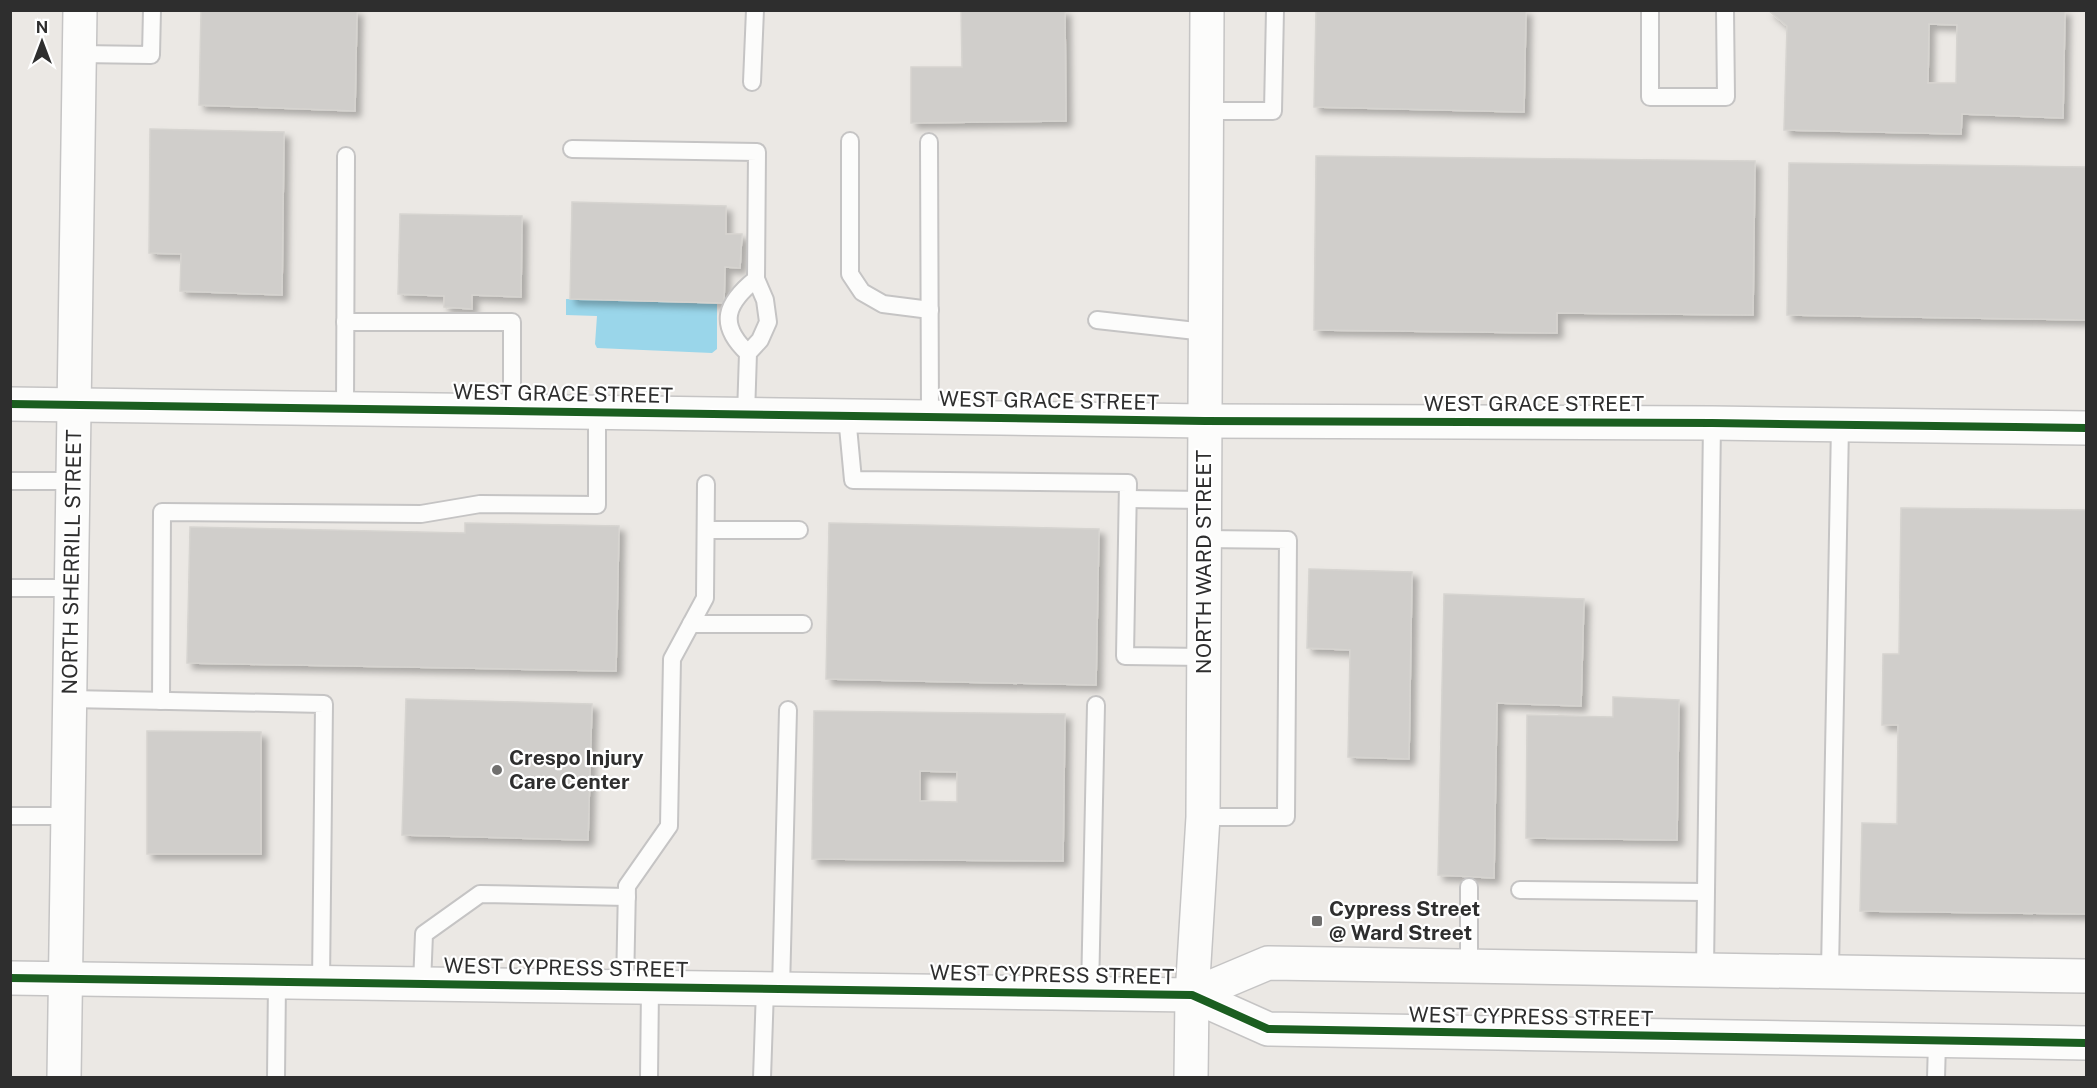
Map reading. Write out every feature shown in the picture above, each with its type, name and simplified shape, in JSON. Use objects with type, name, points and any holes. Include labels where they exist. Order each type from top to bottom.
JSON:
[{"type":"street","name":"NORTH SHERRILL STREET","points":[[64,1077],[80,10]]},
{"type":"street","name":"NORTH WARD STREET","points":[[1191,1077],[1192,995],[1203,817],[1207,10]]},
{"type":"street","name":"WEST GRACE STREET","points":[[10,404],[1205,422],[1712,423],[2086,428]]},
{"type":"street","name":"WEST CYPRESS STREET","points":[[1192,995],[1269,963],[2086,976]]},
{"type":"street","name":"WEST CYPRESS STREET","points":[[10,978],[1192,995],[1269,1029],[2086,1043]]},
{"type":"lane","points":[[79,54],[151,55],[152,10]]},
{"type":"lane","points":[[752,82],[755,10]]},
{"type":"lane","points":[[1206,111],[1274,111],[1275,10]]},
{"type":"lane","points":[[1650,10],[1650,97],[1726,96],[1725,10]]},
{"type":"lane","points":[[850,141],[850,274],[862,292],[883,304],[930,310]]},
{"type":"lane","points":[[929,142],[930,417]]},
{"type":"lane","points":[[572,149],[757,152],[756,279],[765,300],[768,322],[760,340],[748,353],[746,415]]},
{"type":"lane","points":[[345,409],[346,156]]},
{"type":"lane","points":[[748,353],[729,330],[730,305],[739,292],[756,279]]},
{"type":"lane","points":[[1097,320],[1205,332]]},
{"type":"lane","points":[[345,322],[512,322],[512,412]]},
{"type":"lane","points":[[161,700],[162,512],[421,514],[480,504],[597,505],[597,413]]},
{"type":"lane","points":[[847,417],[853,480],[1128,483],[1125,656],[1203,657]]},
{"type":"lane","points":[[1705,969],[1712,423]]},
{"type":"lane","points":[[1830,972],[1839,424]]},
{"type":"lane","points":[[10,481],[73,481]]},
{"type":"lane","points":[[649,1077],[627,886],[669,826],[672,659],[705,598],[706,484]]},
{"type":"lane","points":[[1128,499],[1204,500]]},
{"type":"lane","points":[[706,530],[799,530]]},
{"type":"lane","points":[[1203,817],[1286,817],[1288,551],[1288,540],[1204,539]]},
{"type":"lane","points":[[10,588],[71,588]]},
{"type":"lane","points":[[691,624],[803,624]]},
{"type":"lane","points":[[70,699],[324,704],[321,983]]},
{"type":"lane","points":[[1089,993],[1096,705]]},
{"type":"lane","points":[[762,1077],[773,989],[788,710]]},
{"type":"lane","points":[[10,816],[68,816]]},
{"type":"lane","points":[[1469,887],[1469,966]]},
{"type":"lane","points":[[1520,890],[1705,891]]},
{"type":"lane","points":[[422,984],[424,934],[480,894],[627,897]]},
{"type":"lane","points":[[276,1077],[277,982]]},
{"type":"lane","points":[[1936,1077],[1937,1042]]},
{"type":"water","points":[[566,299],[717,304],[717,349],[712,353],[597,348],[595,344],[597,316],[566,315]]},
{"type":"building","points":[[201,10],[357,10],[355,111],[199,105]]},
{"type":"building","points":[[961,10],[1065,10],[1066,121],[911,123],[911,67],[962,67]]},
{"type":"building","points":[[1316,10],[1526,10],[1524,112],[1314,107]]},
{"type":"building","points":[[1768,10],[2065,10],[2063,118],[1962,114],[1961,134],[1784,130],[1787,26]],"holes":[[[1929,24],[1957,25],[1956,83],[1928,83]]]},
{"type":"building","points":[[150,129],[284,132],[282,295],[180,291],[181,254],[149,253]]},
{"type":"building","points":[[1316,156],[1755,161],[1753,315],[1557,313],[1557,333],[1314,330]]},
{"type":"building","points":[[1789,163],[2086,167],[2086,320],[1787,315]]},
{"type":"building","points":[[572,202],[726,206],[726,234],[742,234],[740,268],[725,267],[724,303],[570,299]]},
{"type":"building","points":[[400,214],[522,216],[521,297],[472,295],[472,309],[444,307],[444,296],[398,294]]},
{"type":"building","points":[[1901,508],[2086,510],[2086,914],[1860,911],[1862,823],[1897,824],[1898,725],[1882,725],[1883,654],[1899,654]]},
{"type":"building","points":[[465,523],[619,526],[616,671],[187,663],[190,527],[465,533]]},
{"type":"building","points":[[829,523],[1099,529],[1096,685],[826,679]]},
{"type":"building","points":[[1309,569],[1412,572],[1409,759],[1348,757],[1350,650],[1307,648]]},
{"type":"building","points":[[1444,594],[1584,599],[1581,706],[1497,703],[1494,878],[1438,875]]},
{"type":"building","points":[[1613,697],[1679,700],[1677,840],[1526,838],[1527,715],[1613,717]]},
{"type":"building","name":"Crespo Injury Care Center","points":[[406,699],[592,704],[588,840],[402,835]]},
{"type":"building","points":[[814,711],[1065,714],[1063,861],[812,859]],"holes":[[[920,771],[957,772],[957,802],[920,801]]]},
{"type":"building","points":[[147,731],[261,732],[261,854],[147,854]]},
{"type":"cycle path","points":[[10,404],[1205,421],[1712,423],[2086,428]]},
{"type":"cycle path","points":[[10,978],[1192,995],[1268,1029],[2086,1043]]},
{"type":"place","name":"Crespo Injury Care Center","points":[[497,770]]},
{"type":"place","name":"Cypress Street @ Ward Street","points":[[1317,921]]}]
